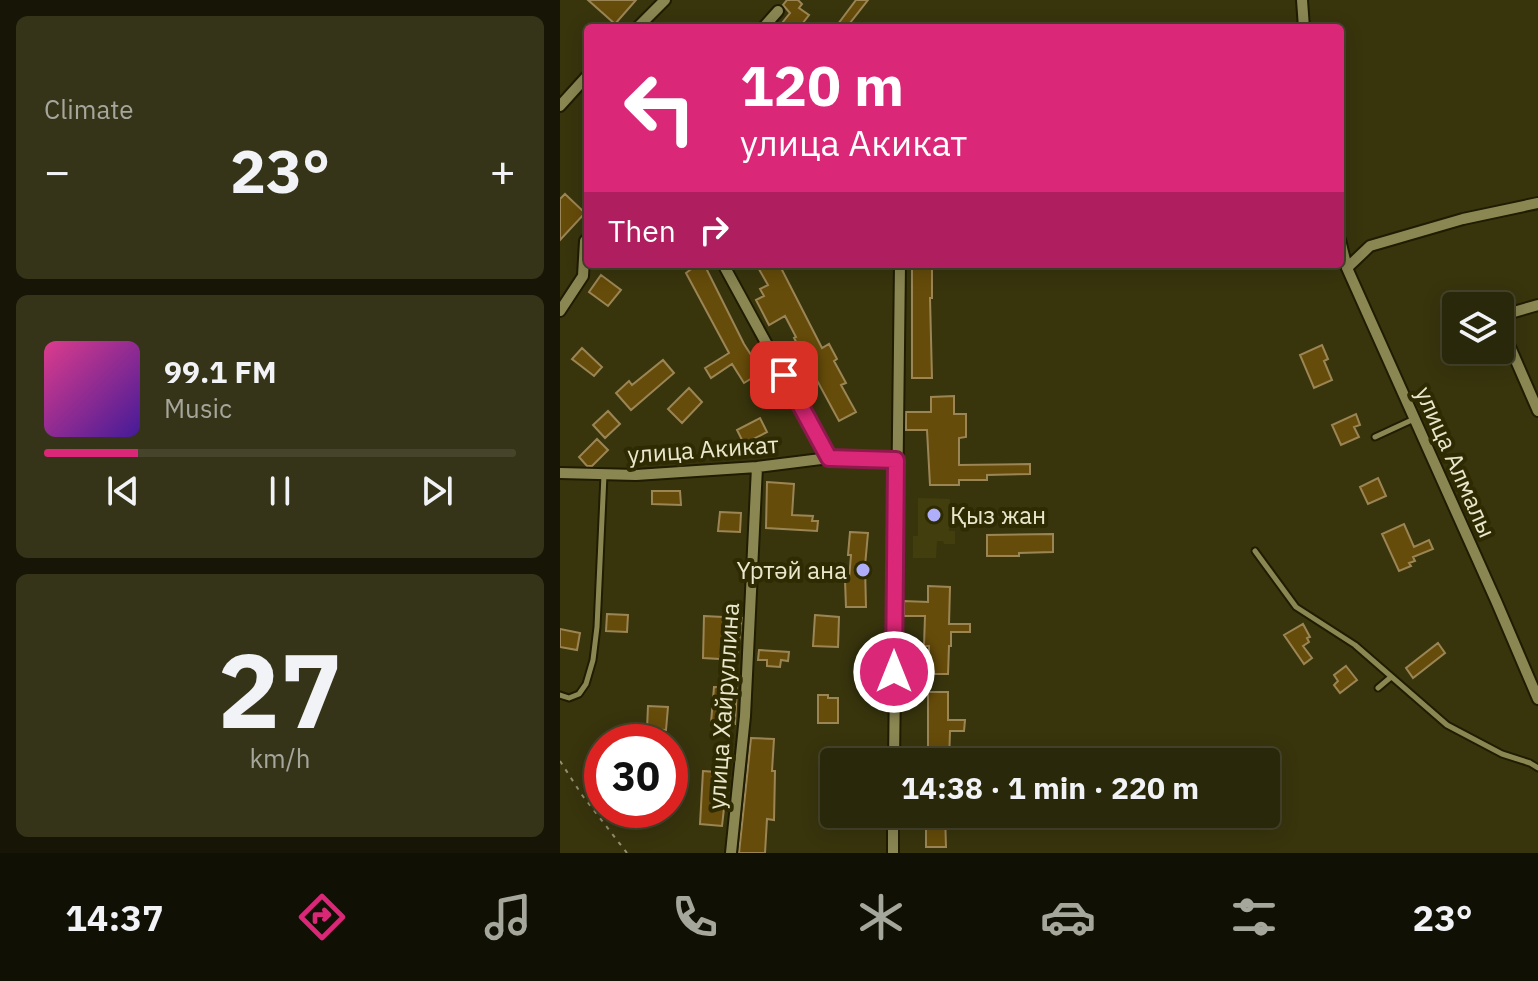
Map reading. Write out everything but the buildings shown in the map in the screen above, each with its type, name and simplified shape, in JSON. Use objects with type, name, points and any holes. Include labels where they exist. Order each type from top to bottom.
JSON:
[{"type":"street","points":[[641,24],[665,0]]},
{"type":"street","points":[[1302,0],[1304,24]]},
{"type":"street","points":[[767,24],[778,11]]},
{"type":"street","points":[[560,106],[584,79]]},
{"type":"street","points":[[1347,268],[1370,246],[1463,219],[1538,203]]},
{"type":"street","name":"улица Алмалы","points":[[1344,256],[1538,699]]},
{"type":"street","points":[[560,311],[583,276],[584,258]]},
{"type":"street","points":[[725,268],[829,458]]},
{"type":"street","points":[[894,748],[900,268]]},
{"type":"street","points":[[1514,312],[1538,305]]},
{"type":"street","points":[[1514,356],[1538,411]]},
{"type":"street","name":"улица Акикат","points":[[560,473],[636,475],[757,467],[829,458],[896,460]]},
{"type":"street","name":"улица Хайруллина","points":[[731,853],[745,716],[757,467]]},
{"type":"street","points":[[893,828],[893,853]]},
{"type":"lane","points":[[1375,437],[1415,419]]},
{"type":"lane","points":[[560,695],[569,698],[579,694],[586,684],[593,660],[604,475]]},
{"type":"lane","points":[[1255,551],[1296,607],[1355,645],[1447,725],[1502,754],[1538,768]]},
{"type":"lane","points":[[1378,688],[1391,677]]},
{"type":"path","points":[[560,761],[627,853]]},
{"type":"shaded area","name":"Қыз жан","points":[[918,498],[950,499],[949,531],[955,531],[955,544],[937,541],[936,558],[913,558],[913,536],[918,536]]},
{"type":"place","name":"Қыз жан","points":[[934,515]]},
{"type":"place","name":"Үртәй ана","points":[[863,570]]},
{"type":"route","points":[[784,375],[829,458],[896,460],[894,672]]}]
